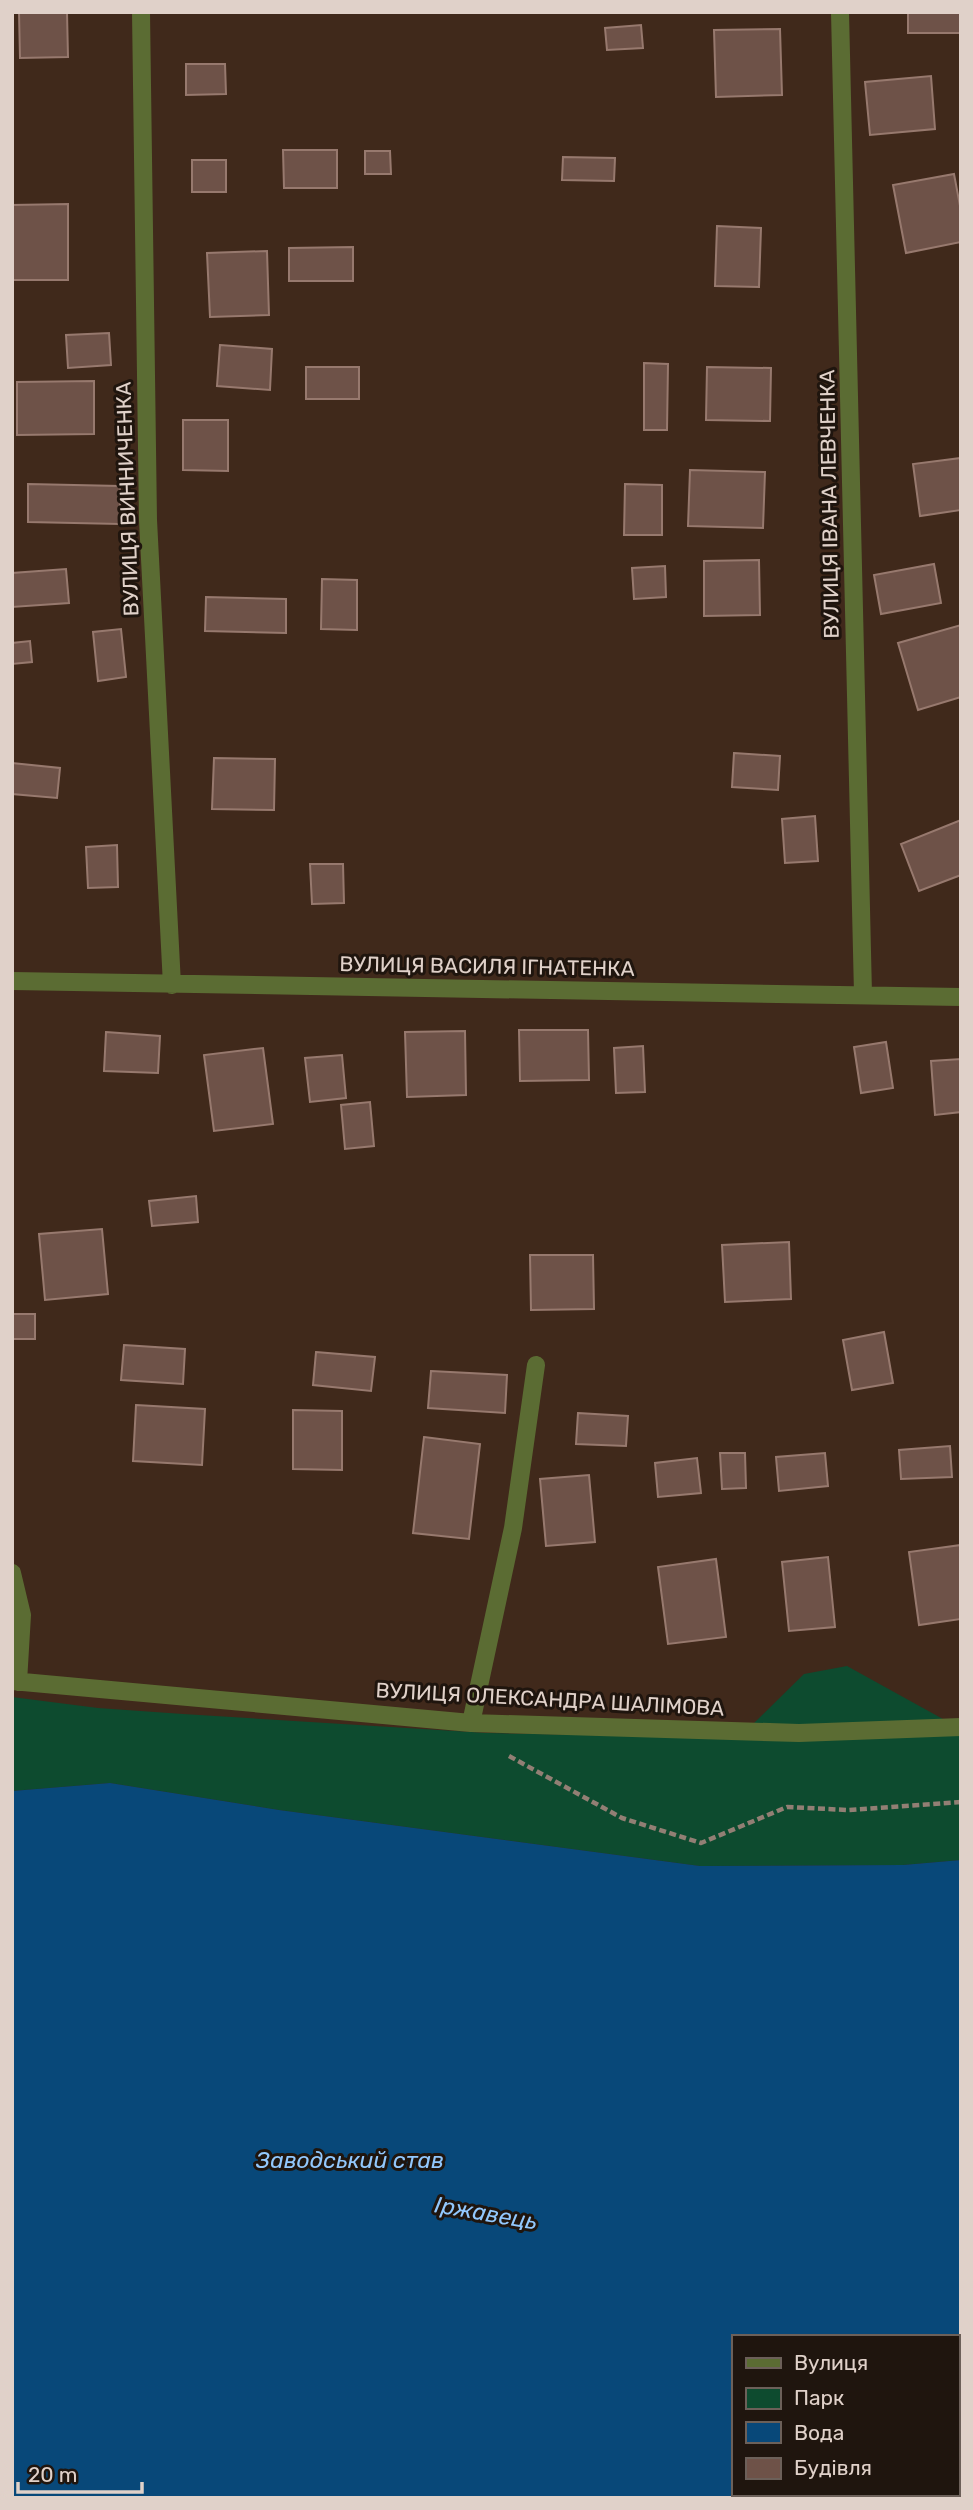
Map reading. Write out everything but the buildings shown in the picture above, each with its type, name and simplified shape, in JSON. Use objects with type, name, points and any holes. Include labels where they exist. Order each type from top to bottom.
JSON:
[{"type":"street","name":"ВУЛИЦЯ ВИННИЧЕНКА","points":[[141,12],[148,520],[172,985]]},
{"type":"street","name":"ВУЛИЦЯ ІВАНА ЛЕВЧЕНКА","points":[[840,12],[863,994]]},
{"type":"street","name":"ВУЛИЦЯ ВАСИЛЯ ІГНАТЕНКА","points":[[12,981],[961,997]]},
{"type":"street","points":[[471,1723],[513,1528],[536,1365]]},
{"type":"street","points":[[12,1573],[23,1615],[15,1681]]},
{"type":"street","name":"ВУЛИЦЯ ОЛЕКСАНДРА ШАЛІМОВА","points":[[15,1681],[471,1723],[799,1733],[961,1727]]},
{"type":"path","points":[[471,1723],[478,1737],[523,1765],[622,1818],[701,1843],[787,1807],[848,1810],[961,1802]]},
{"type":"green space","points":[[847,1666],[961,1729],[961,1860],[903,1865],[700,1866],[279,1810],[110,1783],[12,1791],[12,1697],[98,1708],[487,1733],[744,1738],[754,1723],[804,1674]]},
{"type":"water","name":"Заводський став","points":[[110,1783],[279,1810],[700,1866],[903,1865],[961,1860],[961,2498],[12,2498],[12,1791]]},
{"type":"water label","name":"Іржавець","points":[[486,2213]]}]
